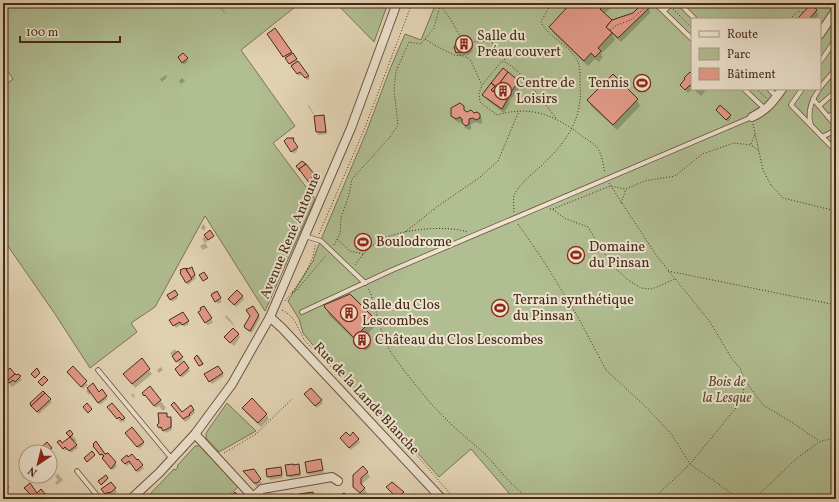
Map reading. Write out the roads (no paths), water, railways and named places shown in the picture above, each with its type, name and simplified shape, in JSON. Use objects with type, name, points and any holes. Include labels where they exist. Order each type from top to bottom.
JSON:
[{"type":"street","name":"Avenue René Antoune","points":[[131,499],[159,473],[195,434],[232,384],[270,317],[351,128],[397,3]]},
{"type":"street","points":[[821,32],[836,10]]},
{"type":"street","points":[[752,117],[769,107],[781,90]]},
{"type":"street","name":"Rue de la Lande Blanche","points":[[270,317],[283,329],[442,499]]},
{"type":"street","points":[[195,434],[254,498],[262,489],[332,477],[338,481]]},
{"type":"lane","points":[[679,3],[694,18]]},
{"type":"lane","points":[[658,5],[663,9],[666,9],[671,4]]},
{"type":"lane","points":[[658,5],[691,38]]},
{"type":"lane","points":[[821,61],[836,39]]},
{"type":"lane","points":[[821,89],[836,69]]},
{"type":"lane","points":[[745,90],[769,107]]},
{"type":"lane","points":[[770,90],[777,96]]},
{"type":"lane","points":[[801,90],[790,105],[836,151]]},
{"type":"lane","points":[[811,126],[808,114],[811,103],[820,90]]},
{"type":"lane","points":[[819,106],[836,91]]},
{"type":"lane","points":[[832,95],[836,100]]},
{"type":"lane","points":[[813,99],[836,126]]},
{"type":"lane","points":[[828,117],[836,111]]},
{"type":"lane","points":[[302,312],[514,218],[752,117]]},
{"type":"lane","points":[[822,137],[836,130]]},
{"type":"lane","points":[[305,236],[321,241],[365,283]]},
{"type":"lane","points":[[98,370],[172,459]]},
{"type":"lane","points":[[77,471],[100,499]]},
{"type":"place","name":"Salle du Préau couvert","points":[[464,44]]},
{"type":"place","name":"Tennis","points":[[642,83]]},
{"type":"place","name":"Centre de Loisirs","points":[[503,91]]},
{"type":"place","name":"Boulodrome","points":[[363,242]]},
{"type":"place","name":"Domaine du Pinsan","points":[[576,255]]},
{"type":"place","name":"Terrain synthétique du Pinsan","points":[[500,308]]},
{"type":"place","name":"Salle du Clos Lescombes","points":[[349,313]]},
{"type":"place","name":"Château du Clos Lescombes","points":[[362,340]]},
{"type":"park label","name":"Bois de la Lesque","points":[[727,390]]}]
